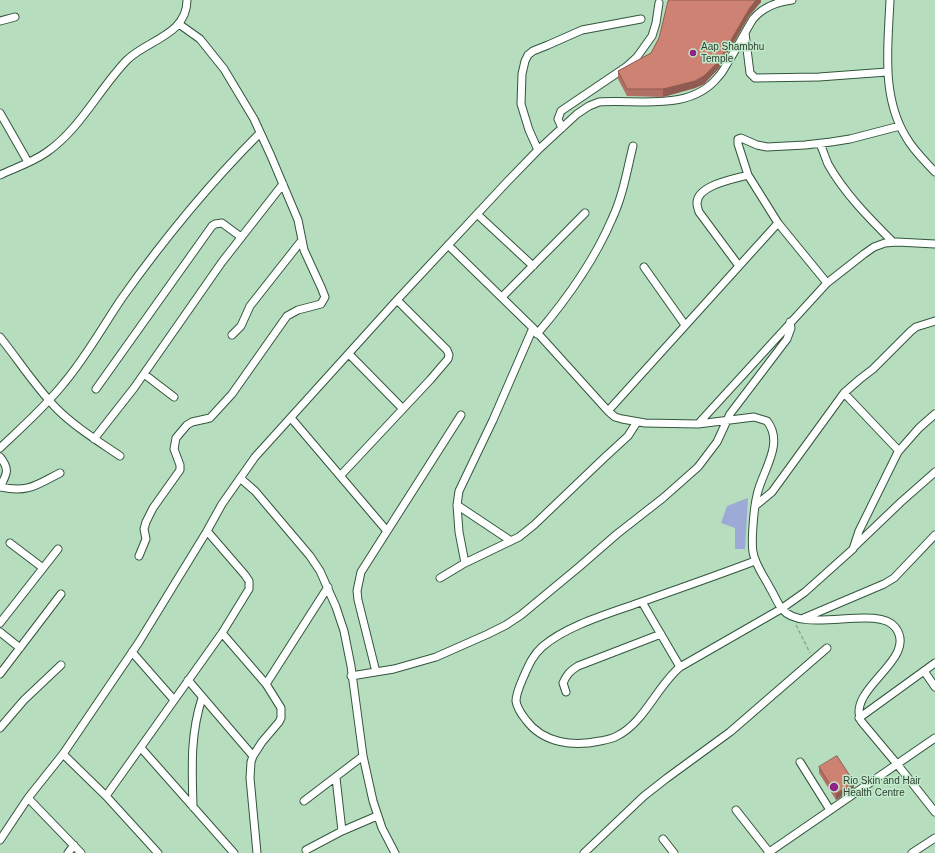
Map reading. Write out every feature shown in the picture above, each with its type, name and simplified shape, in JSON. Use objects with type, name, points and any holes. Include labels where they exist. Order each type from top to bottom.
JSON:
[{"type":"street","points":[[0,175],[37,159],[48,152],[74,127],[128,60],[139,51],[167,35],[179,24],[185,11],[187,0]]},
{"type":"street","points":[[0,840],[28,798],[63,754],[132,652],[222,504],[255,457],[477,214],[538,150],[577,114],[589,106],[600,102],[669,101],[682,99],[708,88],[720,76],[753,19],[764,8],[792,0]]},
{"type":"street","points":[[890,0],[887,72],[894,107],[900,126],[906,138],[935,171]]},
{"type":"street","points":[[562,128],[558,119],[562,111],[626,67],[637,57],[649,42],[656,24],[659,3]]},
{"type":"street","points":[[0,21],[15,17]]},
{"type":"street","points":[[538,150],[529,130],[521,104],[522,74],[528,55],[533,51],[582,30],[641,18]]},
{"type":"street","points":[[139,556],[146,539],[144,529],[152,508],[180,470],[180,465],[174,449],[176,438],[187,425],[192,422],[210,418],[232,394],[287,316],[298,310],[321,304],[324,293],[304,250],[298,220],[260,133],[224,69],[200,39],[179,24]]},
{"type":"street","points":[[745,32],[750,73],[755,78],[800,78],[887,72]]},
{"type":"street","points":[[0,112],[28,162]]},
{"type":"street","points":[[827,283],[778,223],[748,175],[737,141],[739,138],[767,147],[820,144],[870,135],[900,126]]},
{"type":"street","points":[[0,448],[50,401],[175,227],[260,133]]},
{"type":"street","points":[[820,144],[826,159],[854,200],[893,242]]},
{"type":"street","points":[[465,563],[459,532],[457,505],[459,491],[535,331],[557,311],[600,245],[613,218],[622,192],[633,146]]},
{"type":"street","points":[[739,266],[699,212],[696,204],[698,198],[703,192],[716,184],[748,175]]},
{"type":"street","points":[[94,439],[134,388],[222,262],[283,184]]},
{"type":"street","points":[[502,297],[585,213]]},
{"type":"street","points":[[477,214],[533,266]]},
{"type":"street","points":[[96,389],[212,226],[222,223],[241,237]]},
{"type":"street","points":[[608,411],[778,223]]},
{"type":"street","points":[[232,335],[243,322],[250,306],[302,240]]},
{"type":"street","points":[[698,424],[746,374],[790,322],[827,283],[869,250],[879,245],[893,242],[935,244]]},
{"type":"street","points":[[448,245],[502,297],[608,411],[616,417],[637,422],[698,424],[754,417],[767,421],[772,431],[774,448],[758,490],[755,506],[753,549],[755,561],[781,609],[799,618],[830,620],[875,618],[890,622],[896,627],[900,642],[896,653],[890,664],[864,695],[858,710],[859,718],[935,812]]},
{"type":"street","points":[[644,267],[686,325]]},
{"type":"street","points":[[341,475],[403,410],[448,359],[449,355],[447,350],[398,300]]},
{"type":"street","points":[[755,506],[772,492],[844,393],[873,370],[911,331],[920,325],[935,321]]},
{"type":"street","points":[[351,676],[402,667],[436,657],[488,634],[521,615],[689,476],[706,458],[717,442],[730,414],[787,339],[791,328],[790,322]]},
{"type":"street","points":[[0,337],[50,401],[73,424],[120,456]]},
{"type":"street","points":[[349,354],[403,410]]},
{"type":"street","points":[[144,374],[174,397]]},
{"type":"street","points":[[844,393],[899,451]]},
{"type":"street","points":[[853,549],[859,531],[899,451],[919,428],[935,414]]},
{"type":"street","points":[[376,672],[362,619],[357,591],[361,572],[460,416]]},
{"type":"street","points":[[291,418],[388,531]]},
{"type":"street","points":[[440,578],[465,563],[519,537],[554,507],[628,436],[637,422]]},
{"type":"street","points":[[0,457],[7,470],[0,487],[16,490],[25,489],[60,473]]},
{"type":"street","points":[[755,561],[566,631],[546,643],[536,653],[528,665],[516,700],[518,707],[530,726],[538,733],[558,742],[585,743],[617,737],[626,731],[641,716],[672,674],[781,609],[805,592],[935,472]]},
{"type":"street","points":[[240,478],[255,491],[297,540],[315,563],[328,587],[344,631],[363,756],[377,816],[395,853]]},
{"type":"street","points":[[457,505],[511,541]]},
{"type":"street","points":[[106,796],[222,633],[249,589],[249,581],[228,554],[206,531]]},
{"type":"street","points":[[799,618],[884,584],[894,578],[935,535]]},
{"type":"street","points":[[10,542],[43,568]]},
{"type":"street","points":[[0,623],[58,549]]},
{"type":"street","points":[[266,684],[328,587]]},
{"type":"street","points":[[0,674],[61,594]]},
{"type":"street","points":[[642,602],[680,668]]},
{"type":"street","points":[[0,632],[20,648]]},
{"type":"street","points":[[222,633],[266,684],[281,708],[281,718],[279,722],[262,742],[251,762],[250,778],[257,852]]},
{"type":"street","points":[[566,692],[563,683],[569,672],[578,666],[661,634]]},
{"type":"street","points":[[584,853],[644,796],[730,732],[827,648]]},
{"type":"street","points":[[132,652],[174,700]]},
{"type":"street","points":[[859,718],[935,663]]},
{"type":"street","points":[[0,728],[24,700],[61,665]]},
{"type":"street","points":[[924,671],[935,687]]},
{"type":"street","points":[[188,680],[253,756]]},
{"type":"street","points":[[193,807],[192,750],[196,716],[202,698]]},
{"type":"street","points":[[736,810],[769,852],[935,738]]},
{"type":"street","points":[[141,748],[234,853]]},
{"type":"street","points":[[63,754],[106,796],[158,853]]},
{"type":"street","points":[[304,801],[363,756]]},
{"type":"street","points":[[800,762],[830,810]]},
{"type":"street","points":[[336,778],[342,831]]},
{"type":"street","points":[[28,798],[82,853]]},
{"type":"street","points":[[306,850],[342,831],[377,816]]},
{"type":"street","points":[[912,853],[935,838]]},
{"type":"street","points":[[663,839],[674,853]]},
{"type":"street","points":[[68,853],[74,845]]},
{"type":"path","points":[[799,618],[795,623],[813,659]]},
{"type":"shaded area","points":[[748,498],[745,549],[735,549],[735,528],[721,523],[727,506]]},
{"type":"building","name":"Aap Shambhu Temple","points":[[756,0],[749,9],[719,61],[704,76],[695,81],[663,89],[627,89],[618,71],[651,53],[659,38],[668,1]]},
{"type":"building","points":[[837,756],[854,782],[836,794],[819,767]]},
{"type":"place","name":"Aap Shambhu Temple","points":[[693,53]]},
{"type":"place","name":"Rio Skin and Hair Health Centre","points":[[834,787]]}]
